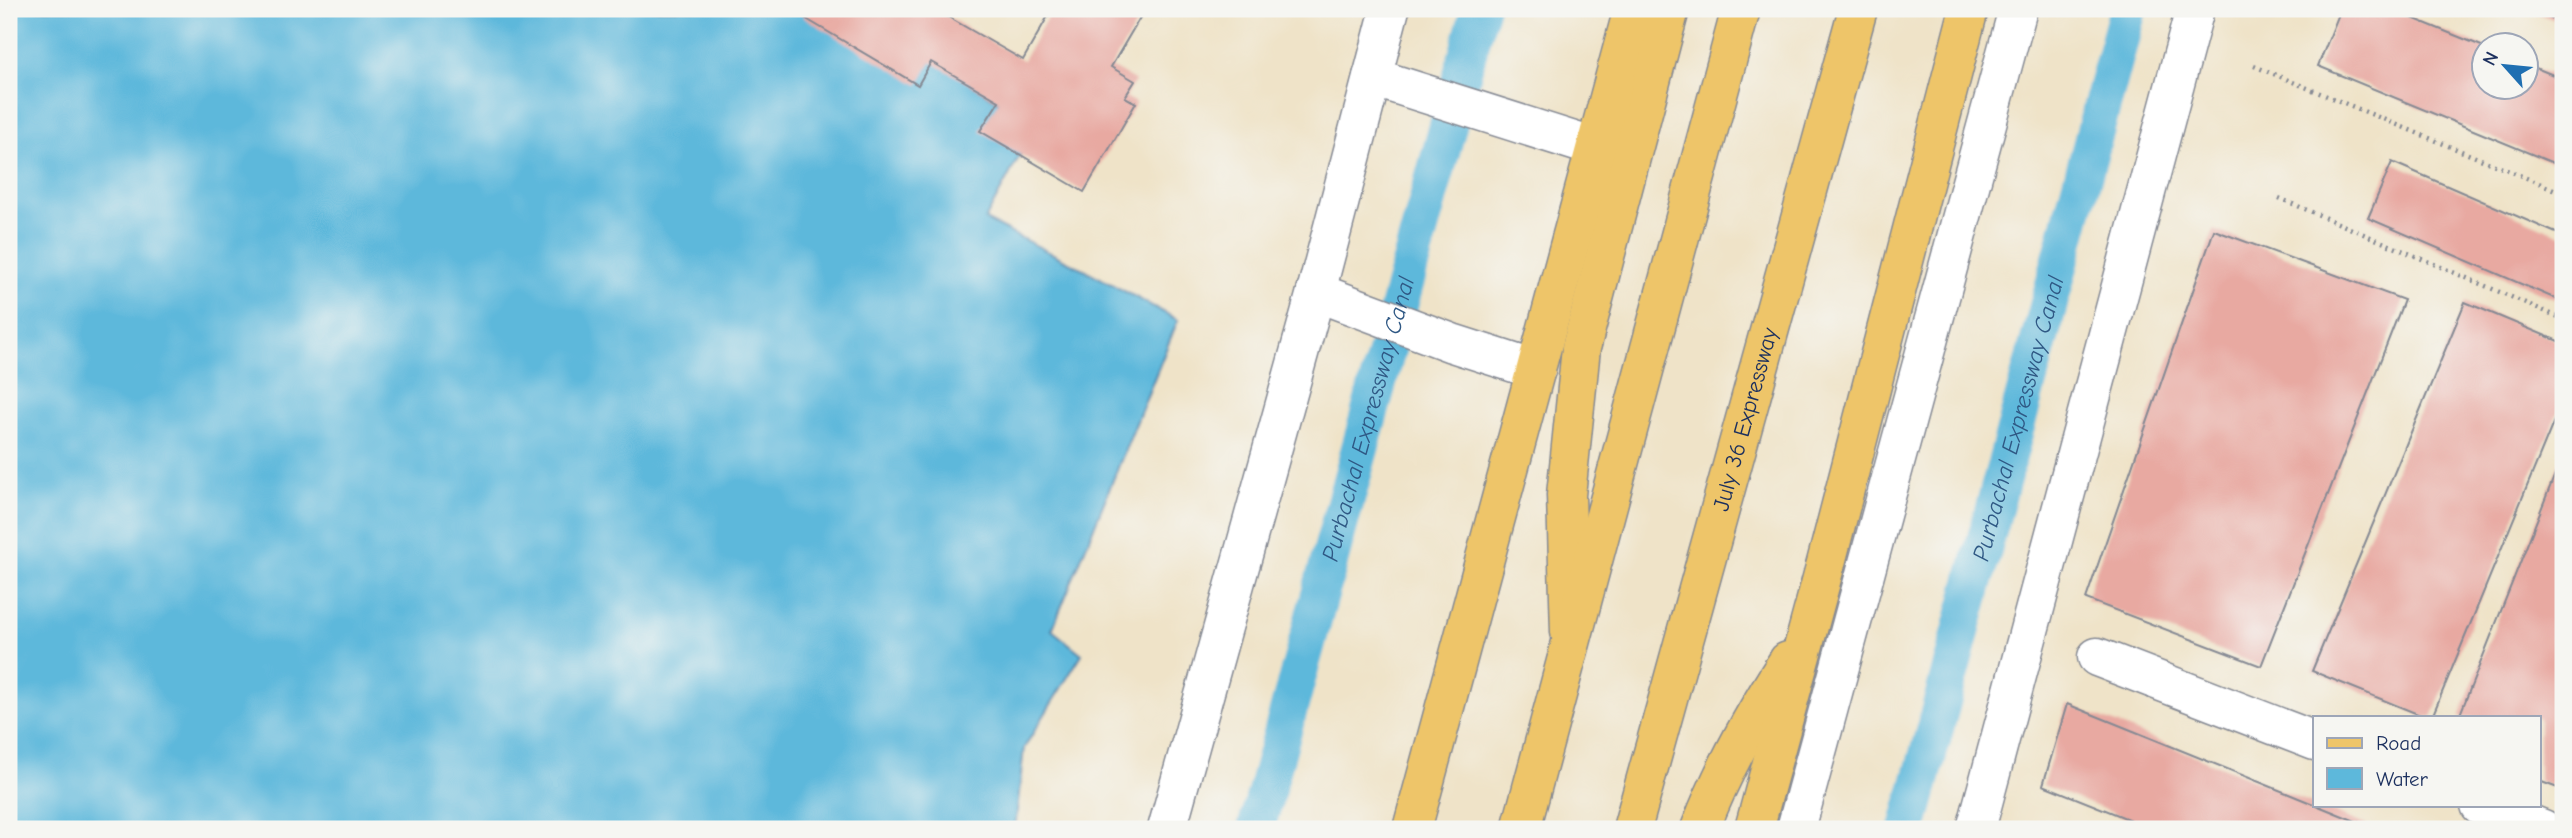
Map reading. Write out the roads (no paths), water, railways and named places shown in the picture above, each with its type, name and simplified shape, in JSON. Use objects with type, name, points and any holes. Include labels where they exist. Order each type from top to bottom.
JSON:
[{"type":"main road","points":[[1412,829],[1633,9]]},
{"type":"main road","points":[[1570,648],[1566,495],[1581,348],[1670,9]]},
{"type":"main road","points":[[1521,829],[1741,9]]},
{"type":"main road","name":"July 36 Expressway","points":[[1632,829],[1858,9]]},
{"type":"main road","points":[[1754,829],[1969,9]]},
{"type":"main road","points":[[1700,829],[1714,793],[1752,717],[1808,630]]},
{"type":"street","points":[[1167,829],[1316,292],[1390,9]]},
{"type":"street","points":[[1796,829],[2018,9]]},
{"type":"street","points":[[1976,829],[2195,9]]},
{"type":"street","points":[[1372,77],[1595,148]]},
{"type":"street","points":[[1316,292],[1452,343],[1536,370]]},
{"type":"street","points":[[2097,657],[2313,740]]},
{"type":"street","points":[[2483,806],[2543,829]]},
{"type":"water","points":[[9,9],[851,9],[1036,125],[985,220],[1178,320],[1052,630],[1082,654],[1024,748],[1015,829],[9,829]]},
{"type":"waterway","name":"Purbachal Expressway Canal","points":[[1256,829],[1480,9]]},
{"type":"waterway","name":"Purbachal Expressway Canal","points":[[1908,829],[2128,9]]}]
